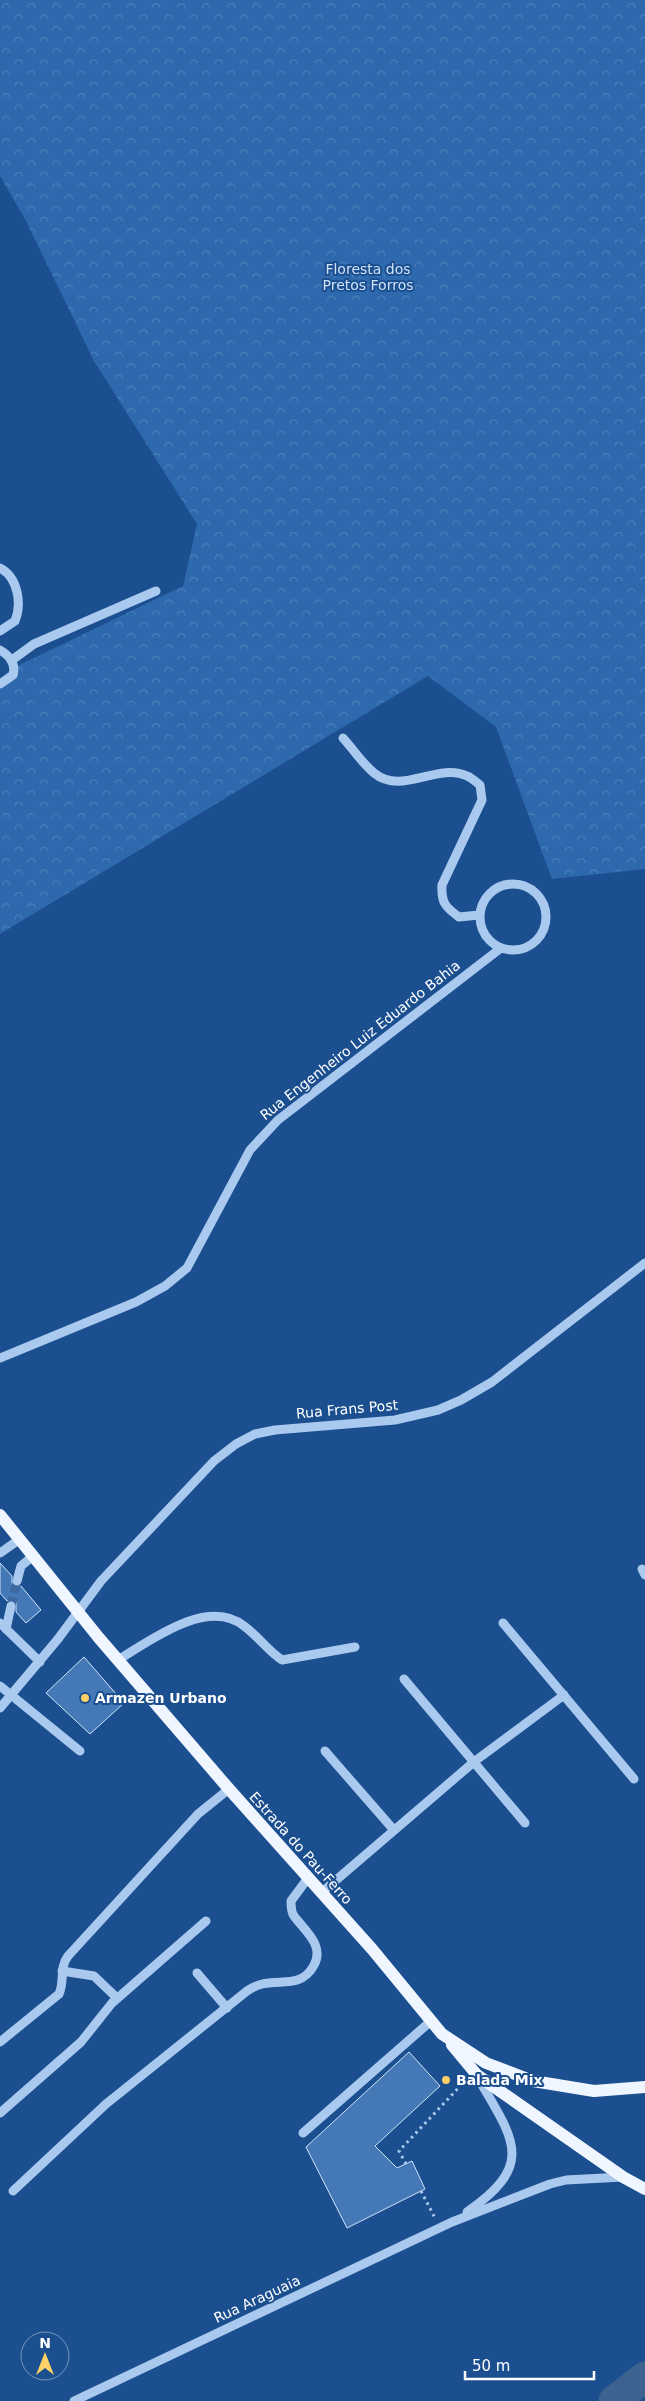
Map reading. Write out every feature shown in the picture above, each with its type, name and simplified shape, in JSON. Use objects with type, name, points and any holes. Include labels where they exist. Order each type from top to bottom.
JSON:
[{"type":"main road","name":"Estrada do Pau-Ferro","points":[[0,1515],[118,1660],[229,1789],[372,1949],[442,2034],[486,2062],[533,2081],[594,2091],[645,2087]]},
{"type":"main road","points":[[442,2034],[475,2073],[623,2177],[645,2188]]},
{"type":"street","points":[[0,568],[7,572],[11,578],[20,604],[15,621],[0,631]]},
{"type":"street","points":[[0,684],[13,675],[15,668],[4,656],[156,591]]},
{"type":"street","points":[[343,738],[374,773],[390,781],[411,780],[447,772],[467,776],[480,785],[482,800],[442,885],[441,898],[452,912],[459,917],[480,915]]},
{"type":"street","points":[[504,885],[524,886],[540,899],[545,908],[546,918],[544,928],[538,937],[521,948],[501,948],[485,935],[480,915],[487,896],[504,885]]},
{"type":"street","name":"Rua Engenheiro Luiz Eduardo Bahia","points":[[0,1358],[136,1302],[177,1278],[187,1268],[250,1150],[272,1125],[501,948]]},
{"type":"street","name":"Rua Frans Post","points":[[0,1708],[40,1662],[101,1581],[214,1461],[236,1444],[255,1434],[275,1430],[416,1416],[461,1400],[492,1382],[645,1263]]},
{"type":"street","points":[[0,1553],[20,1539]]},
{"type":"street","points":[[17,1581],[21,1566],[33,1556]]},
{"type":"street","points":[[10,1606],[3,1626],[40,1662]]},
{"type":"street","points":[[118,1660],[194,1620],[214,1615],[232,1618],[244,1626],[282,1660],[355,1647]]},
{"type":"street","points":[[503,1623],[634,1779]]},
{"type":"street","points":[[404,1679],[475,1761],[525,1823]]},
{"type":"street","points":[[0,1686],[80,1751]]},
{"type":"street","points":[[321,1893],[475,1761],[564,1695]]},
{"type":"street","points":[[325,1751],[393,1830]]},
{"type":"street","points":[[0,2042],[59,1994],[64,1984],[62,1971],[64,1961],[68,1956],[198,1814],[229,1789]]},
{"type":"street","points":[[13,2191],[106,2104],[256,1984],[292,1982],[309,1974],[317,1953],[315,1942],[294,1916],[291,1901],[308,1878]]},
{"type":"street","points":[[0,2113],[81,2042],[117,1998],[206,1920]]},
{"type":"street","points":[[62,1971],[94,1976],[117,1998]]},
{"type":"street","points":[[197,1973],[227,2008]]},
{"type":"street","points":[[303,2132],[431,2021]]},
{"type":"street","name":"Rua Araguaia","points":[[452,2222],[489,2197],[504,2181],[512,2164],[512,2147],[508,2134],[475,2073]]},
{"type":"street","name":"Rua Araguaia","points":[[74,2401],[452,2222],[550,2184],[566,2180],[623,2177]]},
{"type":"path","points":[[406,2164],[399,2151],[475,2073]]},
{"type":"path","points":[[421,2191],[440,2228]]},
{"type":"green space","name":"Floresta dos Pretos Forros","points":[[0,0],[645,0],[645,869],[552,879],[496,727],[428,676],[0,934],[0,680],[11,669],[183,586],[197,524],[94,361],[26,221],[0,176]]},
{"type":"building","points":[[0,1563],[12,1576],[12,1585],[16,1587],[21,1586],[41,1610],[26,1623],[16,1612],[16,1602],[12,1600],[7,1601],[0,1593]]},
{"type":"building","name":"Armazen Urbano","points":[[84,1657],[124,1703],[90,1734],[46,1693]]},
{"type":"building","points":[[409,2052],[440,2086],[375,2146],[397,2168],[412,2161],[425,2189],[347,2228],[306,2147]]},
{"type":"waterway","points":[[614,2401],[645,2377]]},
{"type":"tunnel","points":[[11,1606],[17,1581]]},
{"type":"place","name":"Armazen Urbano","points":[[85,1698]]},
{"type":"place","name":"Balada Mix","points":[[446,2080]]}]
